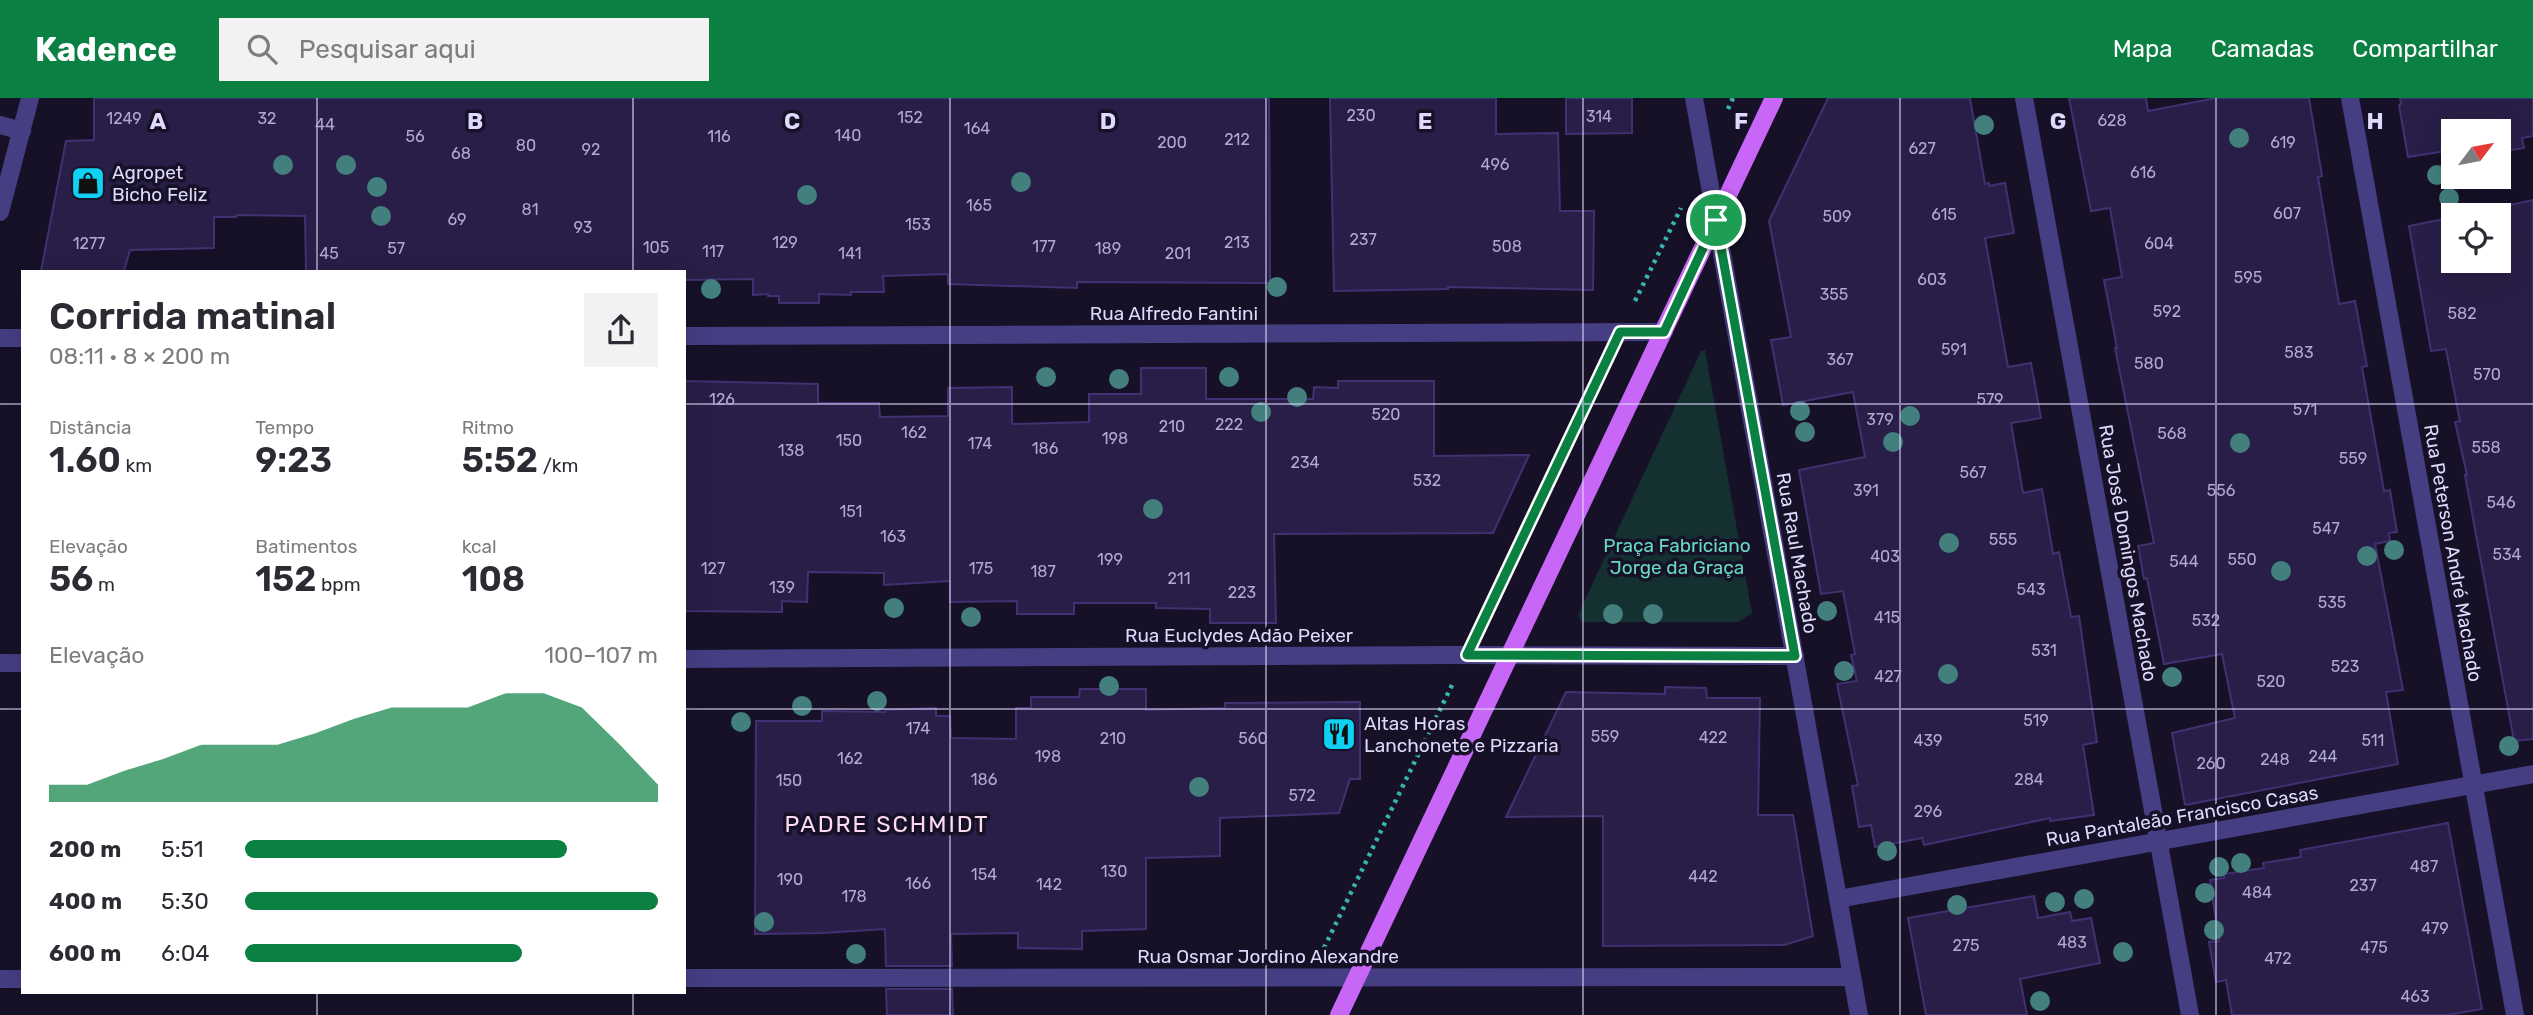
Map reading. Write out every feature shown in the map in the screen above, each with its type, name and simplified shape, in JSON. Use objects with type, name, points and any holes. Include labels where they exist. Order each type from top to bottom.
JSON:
[{"type":"main road","points":[[1339,1015],[1774,98]]},
{"type":"street","points":[[0,212],[30,98]]},
{"type":"street","name":"Rua Raul Machado","points":[[1694,98],[1859,1015]]},
{"type":"street","name":"Rua José Domingos Machado","points":[[2024,98],[2190,1015]]},
{"type":"street","name":"Rua Peterson André Machado","points":[[2350,98],[2515,1015]]},
{"type":"street","points":[[0,125],[22,131]]},
{"type":"street","name":"Rua Alfredo Fantini","points":[[686,336],[1664,332]]},
{"type":"street","points":[[0,338],[21,338]]},
{"type":"street","name":"Rua Euclydes Adão Peixer","points":[[686,659],[1795,656]]},
{"type":"street","points":[[0,663],[21,663]]},
{"type":"street","name":"Rua Pantaleão Francisco Casas","points":[[1838,899],[2533,774]]},
{"type":"street","name":"Rua Osmar Jordino Alexandre","points":[[686,978],[1852,977]]},
{"type":"street","points":[[0,979],[21,979]]},
{"type":"path","points":[[1310,977],[1733,98]]},
{"type":"green space","name":"Praça Fabriciano Jorge da Graça","points":[[1705,350],[1752,613],[1738,622],[1581,622],[1578,615],[1701,351]]},
{"type":"building","points":[[94,98],[1269,98],[1270,283],[1077,282],[1077,288],[948,284],[948,274],[883,276],[884,292],[819,294],[819,303],[779,303],[779,296],[753,295],[753,279],[686,280],[686,270],[306,270],[305,216],[237,215],[214,217],[214,248],[130,250],[124,270],[41,270],[66,141],[94,140]]},
{"type":"building","points":[[1330,98],[1496,98],[1496,134],[1558,133],[1560,211],[1594,211],[1593,290],[1448,287],[1334,291]]},
{"type":"building","points":[[1566,98],[1632,98],[1632,133],[1566,134]]},
{"type":"building","points":[[1828,98],[1970,98],[1985,184],[1989,183],[1989,186],[2005,183],[2014,233],[1985,238],[2008,367],[2031,363],[2041,418],[2011,423],[2023,493],[2042,489],[2053,554],[2059,552],[2071,617],[2079,616],[2097,742],[2083,745],[2094,815],[2050,821],[2050,818],[1924,845],[1922,838],[1875,847],[1871,825],[1859,827],[1852,786],[1858,785],[1837,684],[1857,681],[1851,655],[1855,654],[1843,591],[1821,594],[1799,470],[1865,457],[1853,392],[1783,405],[1771,340],[1791,337],[1769,221]]},
{"type":"building","points":[[2069,98],[2146,98],[2148,111],[2216,98],[2309,98],[2322,176],[2318,177],[2339,304],[2355,301],[2367,366],[2362,367],[2384,491],[2390,490],[2397,532],[2389,533],[2390,541],[2375,544],[2403,690],[2386,692],[2398,764],[2185,805],[2172,733],[2235,718],[2222,654],[2164,664],[2138,546],[2154,543],[2104,280],[2122,277],[2110,208],[2091,211]]},
{"type":"building","points":[[2400,98],[2533,98],[2533,136],[2522,138],[2524,148],[2511,150],[2511,119],[2441,119],[2441,152],[2408,157],[2399,105]]},
{"type":"building","points":[[2533,200],[2533,739],[2514,741],[2467,475],[2455,422],[2460,421],[2446,349],[2431,351],[2409,226],[2441,220],[2441,273],[2511,273],[2511,205]]},
{"type":"building","points":[[1141,368],[1206,368],[1206,399],[1313,399],[1314,387],[1338,388],[1338,381],[1434,381],[1434,456],[1529,455],[1493,533],[1274,534],[1276,623],[1210,623],[1210,609],[1156,608],[1156,603],[1074,603],[1074,614],[1017,614],[1017,601],[950,602],[950,581],[884,585],[884,573],[808,572],[807,602],[782,601],[782,612],[686,611],[686,381],[818,384],[818,403],[879,403],[880,417],[948,416],[948,388],[1012,387],[1012,424],[1089,422],[1089,394],[1141,394]]},
{"type":"building","points":[[1665,687],[1706,688],[1707,698],[1760,698],[1758,815],[1793,815],[1813,936],[1784,945],[1603,946],[1603,816],[1506,817],[1566,692],[1665,694]]},
{"type":"building","points":[[1080,689],[1146,689],[1146,710],[1225,708],[1225,703],[1360,702],[1360,779],[1350,779],[1339,813],[1220,818],[1220,856],[1146,858],[1146,929],[1082,931],[1082,949],[1018,948],[1018,933],[951,934],[952,966],[886,966],[885,929],[755,934],[756,721],[822,721],[822,711],[885,712],[936,708],[936,716],[950,716],[951,738],[1016,739],[1016,708],[1031,708],[1031,697],[1079,697]]},
{"type":"building","points":[[2448,823],[2482,1009],[2447,1015],[2232,1015],[2226,980],[2216,982],[2209,942],[2219,941],[2210,880],[2224,878],[2224,874],[2264,868],[2263,863],[2301,857],[2300,850]]},
{"type":"building","points":[[2034,896],[2038,918],[2070,912],[2072,921],[2091,918],[2100,963],[2020,979],[2027,1015],[1926,1015],[1908,918]]},
{"type":"building","points":[[886,989],[952,989],[953,1015],[887,1015]]},
{"type":"place","name":"Agropet Bicho Feliz","points":[[88,183]]},
{"type":"place","name":"Altas Horas Lanchonete e Pizzaria","points":[[1339,734]]},
{"type":"district","name":"PADRE SCHMIDT","points":[[887,824]]},
{"type":"route","points":[[1716,220],[1795,656],[1467,655],[1620,332],[1664,332],[1716,220]]}]
